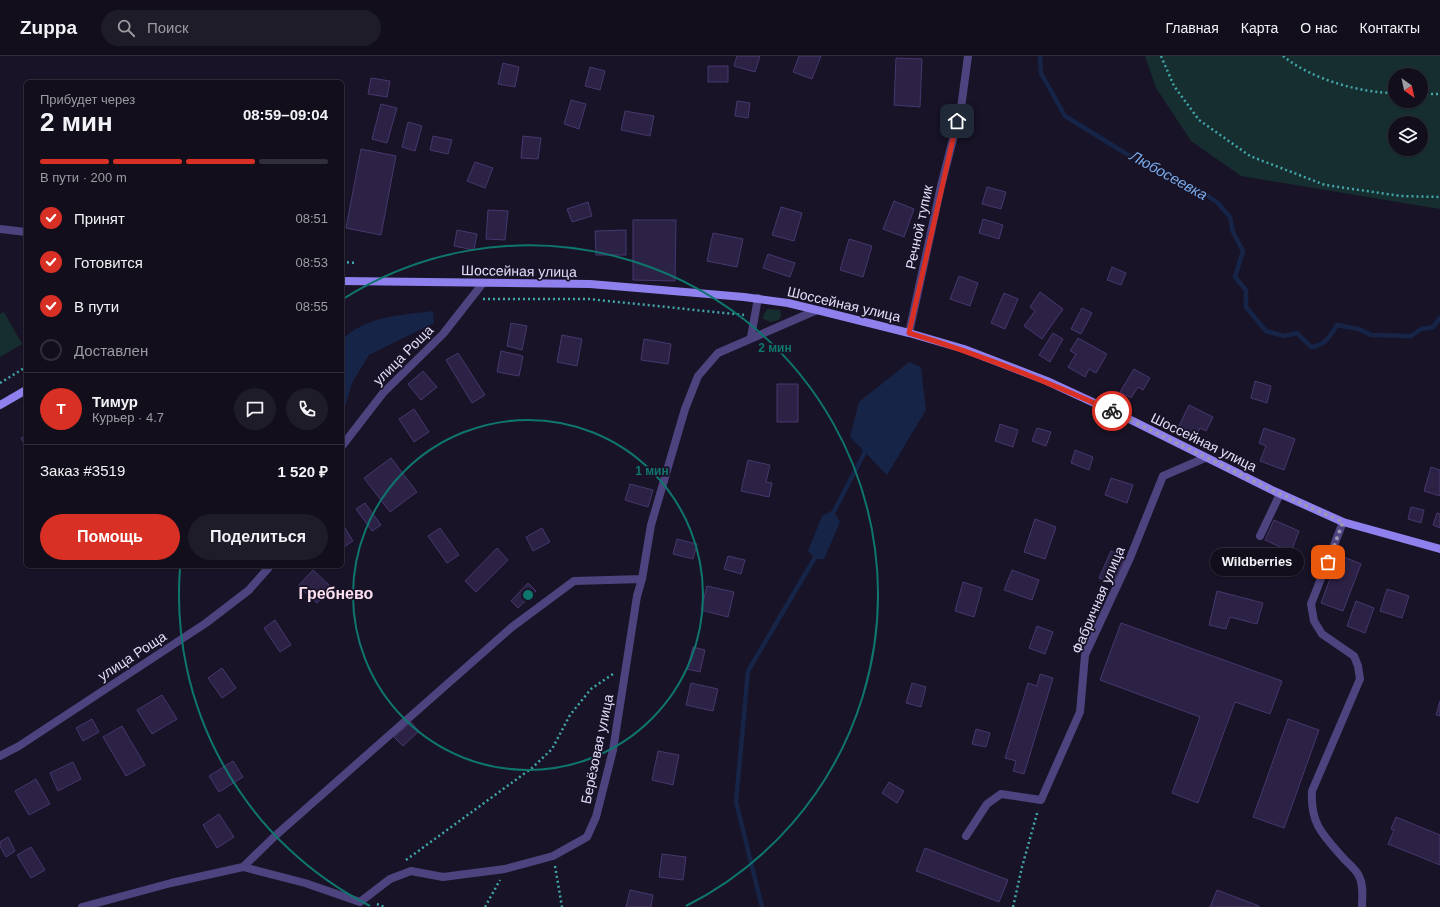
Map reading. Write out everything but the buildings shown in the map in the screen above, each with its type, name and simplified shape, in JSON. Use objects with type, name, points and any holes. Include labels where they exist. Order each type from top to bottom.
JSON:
[{"type":"street","name":"Речной тупик","points":[[909,333],[941,186],[960,108],[968,56]]},
{"type":"street","points":[[0,229],[24,232]]},
{"type":"street","name":"Шоссейная улица","points":[[344,281],[590,284],[758,298],[817,310],[909,333],[964,349],[1047,381],[1129,419],[1204,458],[1343,522],[1440,549]]},
{"type":"street","name":"улица Роща","points":[[344,443],[383,393],[443,334],[483,283]]},
{"type":"street","points":[[751,337],[758,298]]},
{"type":"street","name":"Берёзовая улица","points":[[243,867],[305,883],[360,902],[390,879],[411,871],[443,877],[505,869],[553,856],[587,837],[596,817],[613,750],[637,596],[642,579],[651,525],[686,409],[698,376],[718,353],[751,337],[817,310]]},
{"type":"street","points":[[0,405],[24,391]]},
{"type":"street","name":"Фабричная улица","points":[[1041,800],[1080,712],[1085,655],[1130,558],[1163,476],[1204,458]]},
{"type":"street","points":[[1260,536],[1280,494]]},
{"type":"street","points":[[1343,522],[1312,604],[1314,621],[1322,634],[1354,656],[1358,666],[1360,679],[1312,791],[1311,807],[1313,817],[1322,835],[1359,875],[1362,886],[1362,907]]},
{"type":"street","name":"улица Роща","points":[[0,756],[19,746],[206,623],[249,590],[268,568]]},
{"type":"street","points":[[82,907],[171,883],[243,867],[275,836],[512,627],[574,581],[642,579]]},
{"type":"street","points":[[966,836],[987,804],[1001,794],[1041,800]]},
{"type":"path","points":[[1161,56],[1174,86],[1199,120],[1250,156],[1325,185],[1401,196],[1440,197]]},
{"type":"path","points":[[1283,56],[1292,63],[1344,85],[1376,93],[1388,93]]},
{"type":"path","points":[[1428,94],[1440,94]]},
{"type":"path","points":[[344,262],[356,263]]},
{"type":"path","points":[[471,299],[589,299],[754,316]]},
{"type":"path","points":[[0,384],[24,368]]},
{"type":"path","points":[[404,862],[408,857],[532,768],[552,749],[570,716],[591,689],[626,665]]},
{"type":"path","points":[[1013,907],[1041,800]]},
{"type":"path","points":[[553,856],[562,907]]},
{"type":"path","points":[[485,907],[492,898],[505,869]]},
{"type":"green space","points":[[1145,56],[1440,56],[1440,209],[1241,176],[1191,141],[1156,88]]},
{"type":"green space","points":[[767,309],[780,310],[781,315],[779,320],[770,322],[762,318]]},
{"type":"green space","points":[[4,312],[22,344],[0,357],[0,314]]},
{"type":"water","points":[[433,311],[434,323],[369,355],[352,383],[344,411],[344,338],[351,332],[373,321]]},
{"type":"water","points":[[909,362],[921,367],[926,410],[887,475],[850,437],[859,402]]},
{"type":"water","points":[[833,510],[840,522],[824,559],[816,559],[808,551],[822,516]]},
{"type":"waterway","name":"Любосеевка","points":[[1040,56],[1041,73],[1065,116],[1125,153],[1171,178],[1198,189],[1218,203],[1230,217],[1233,232],[1243,251],[1235,277],[1246,290],[1246,307],[1266,331],[1284,336],[1297,333],[1311,347],[1320,345],[1324,342],[1337,325],[1359,329],[1371,335],[1411,336],[1421,329],[1433,327],[1440,318]]},
{"type":"waterway","points":[[832,515],[865,452]]},
{"type":"waterway","points":[[762,907],[736,802],[748,671],[817,554]]},
{"type":"way so far","points":[[1112,411],[1204,458],[1343,522],[1328,562]]},
{"type":"place","name":"Wildberries","points":[[1328,562]]},
{"type":"district","name":"Гребнево","points":[[336,593]]},
{"type":"route","points":[[957,121],[941,186],[909,333],[964,349],[1047,381],[1112,411]]}]
